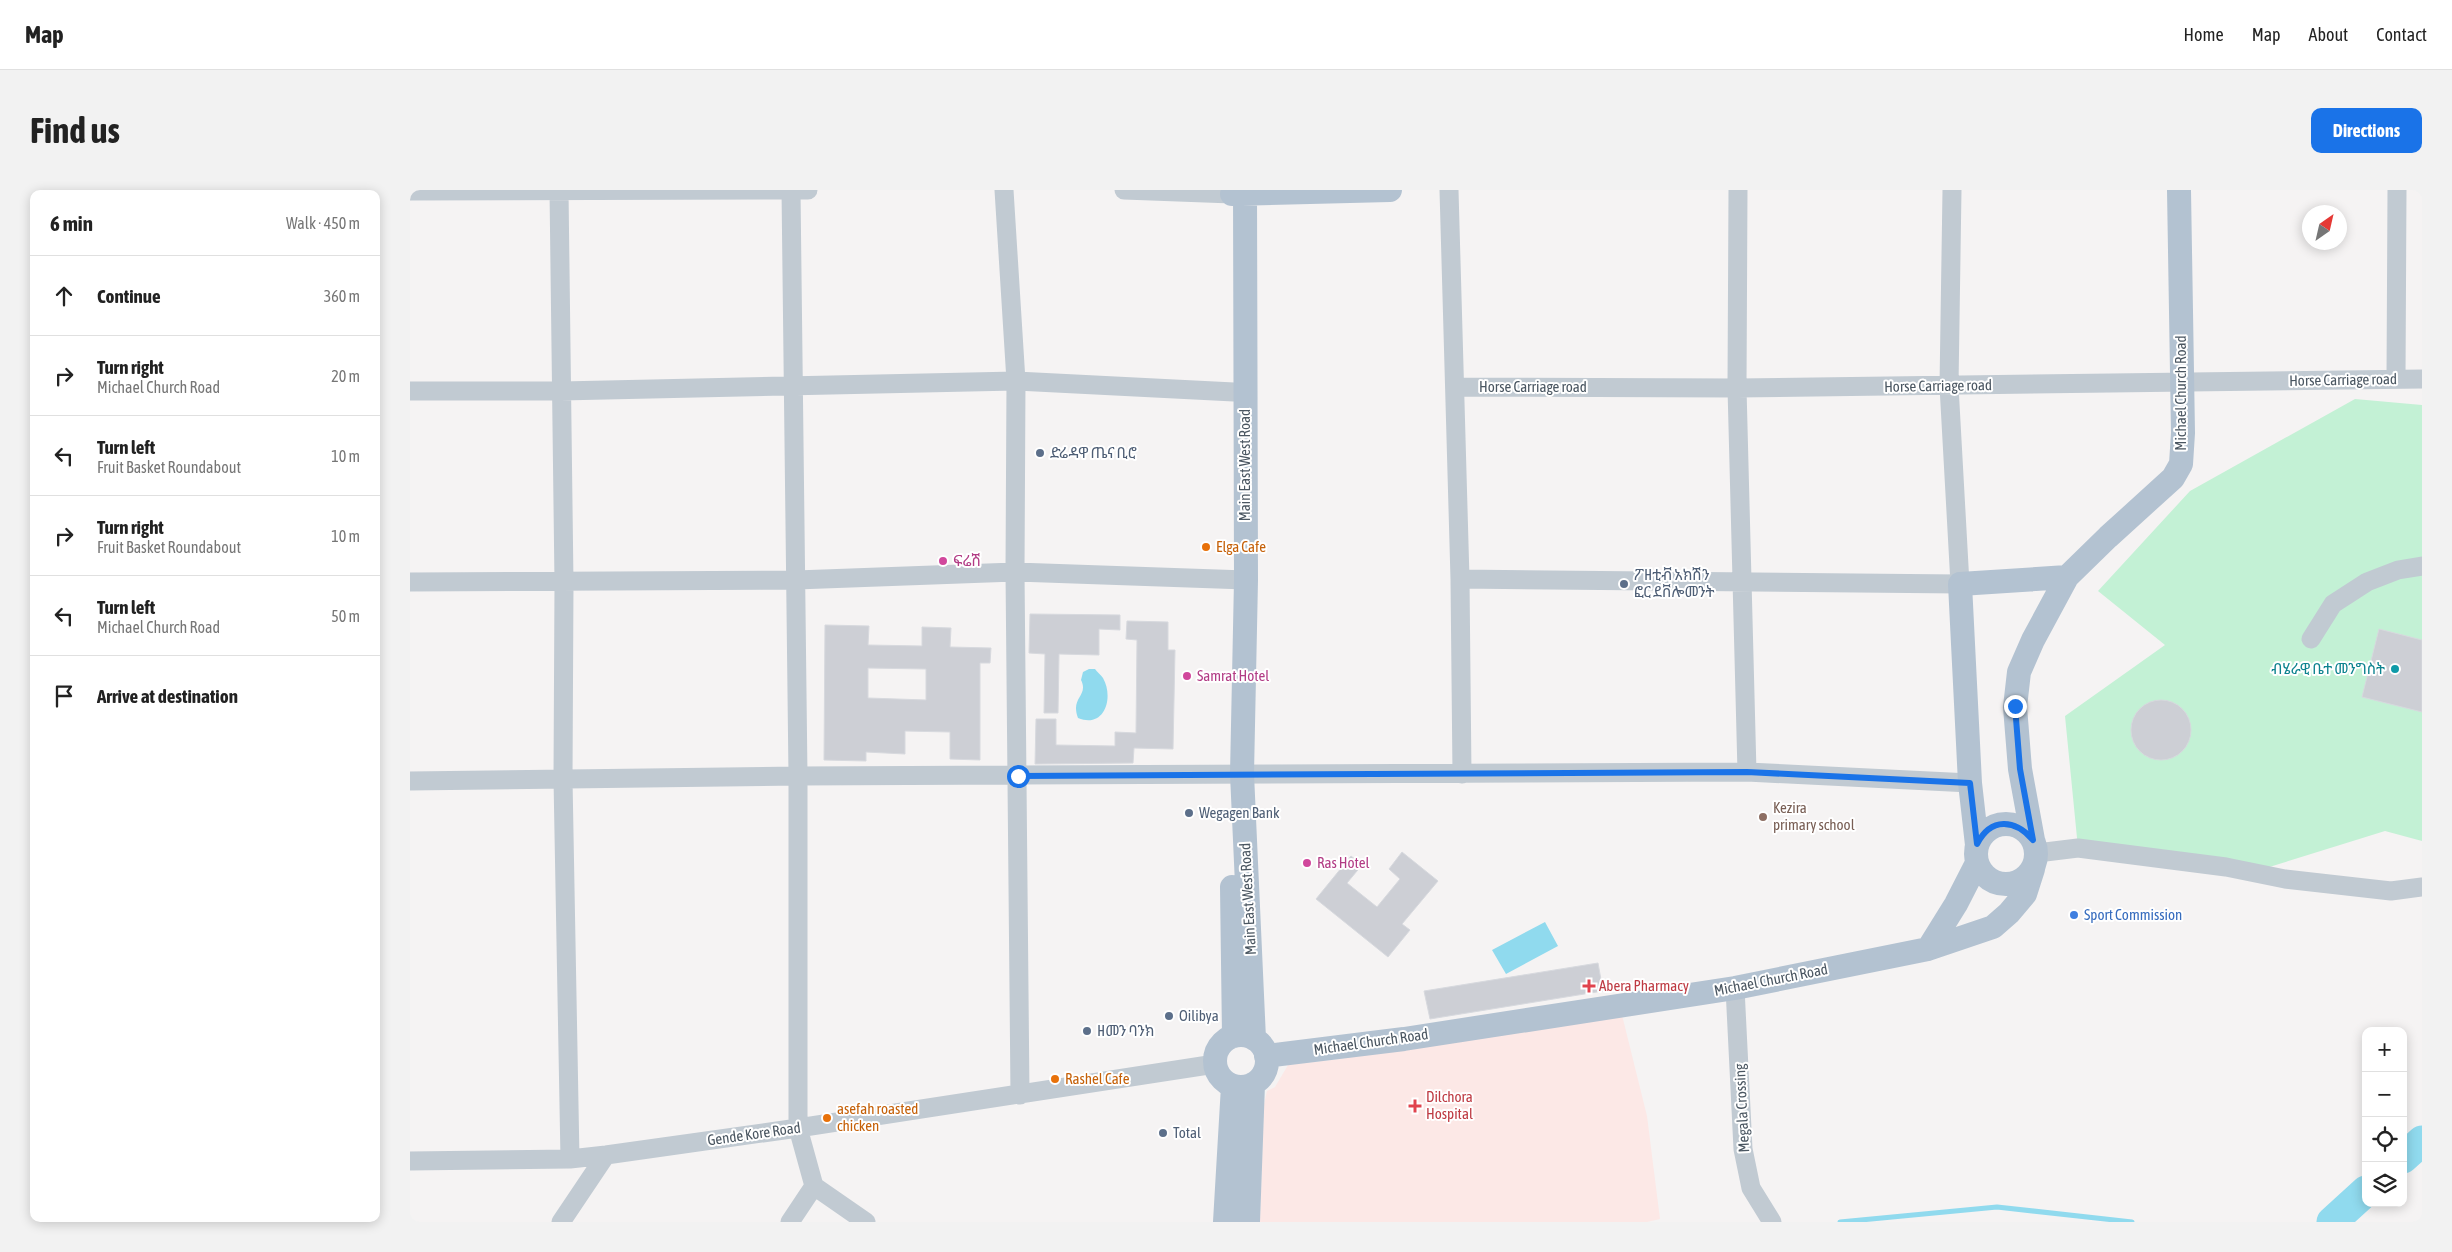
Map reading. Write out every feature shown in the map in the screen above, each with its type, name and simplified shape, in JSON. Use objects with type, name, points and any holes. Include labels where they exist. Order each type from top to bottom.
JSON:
[{"type":"main road","points":[[1239,192],[1390,190]]},
{"type":"main road","name":"Michael Church Road","points":[[1252,1044],[1404,1038],[1735,988],[1928,949],[1993,927],[2009,914],[2025,894],[2034,854],[2020,769],[2015,706],[2019,672],[2032,640],[2067,578],[2108,537],[2173,478],[2181,464],[2183,433],[2179,190]]},
{"type":"main road","name":"Main East West Road","points":[[1239,192],[1234,392],[1239,580]]},
{"type":"main road","name":"Main East West Road","points":[[1239,192],[1239,580],[1236,774],[1252,1044]]},
{"type":"main road","points":[[1928,949],[1956,904],[1977,854],[1988,830],[2006,824],[2023,829],[2034,854],[2026,878],[2016,883],[2001,884],[1985,875],[1977,854],[1970,783],[1960,584],[2067,578]]},
{"type":"main road","points":[[1221,1044],[1252,1044],[1264,1072],[1243,1085],[1221,1078],[1215,1064],[1217,1050],[1221,1044]]},
{"type":"main road","points":[[1243,1085],[1239,1175],[1248,1222]]},
{"type":"main road","points":[[1225,1222],[1239,1175]]},
{"type":"street","points":[[791,190],[798,776],[798,1128],[814,1186],[866,1222]]},
{"type":"street","points":[[410,191],[808,190]]},
{"type":"street","points":[[1004,190],[1016,381],[1015,572],[1020,1095]]},
{"type":"street","points":[[1124,190],[1239,192]]},
{"type":"street","points":[[1449,190],[1460,578],[1462,774]]},
{"type":"street","points":[[1738,190],[1737,388],[1747,772]]},
{"type":"street","points":[[1460,578],[1960,584],[1949,386],[1952,190]]},
{"type":"street","points":[[2396,379],[2397,190]]},
{"type":"street","points":[[559,191],[564,583],[563,779],[570,1158]]},
{"type":"street","name":"Horse Carriage road","points":[[1455,387],[1737,388],[2422,379]]},
{"type":"street","points":[[410,390],[561,390],[1016,381],[1234,392]]},
{"type":"street","points":[[2312,639],[2333,604],[2367,582],[2398,570],[2422,566]]},
{"type":"street","points":[[410,582],[564,583],[796,580],[1015,572],[1239,580]]},
{"type":"street","points":[[410,780],[798,776],[1747,772],[1970,783]]},
{"type":"street","points":[[2034,854],[2078,848],[2226,867],[2295,880],[2391,890],[2422,887]]},
{"type":"street","name":"Megala Crossing","points":[[1735,988],[1743,1149],[1751,1188],[1772,1222]]},
{"type":"street","name":"Gende Kore Road","points":[[410,1161],[570,1158],[606,1155],[1020,1095],[1215,1064]]},
{"type":"street","points":[[561,1222],[606,1155]]},
{"type":"street","points":[[790,1222],[814,1186]]},
{"type":"shaded area","points":[[1622,1015],[1647,1116],[1660,1219],[1647,1222],[1260,1222],[1264,1104],[1267,1091],[1275,1087],[1288,1065],[1340,1059],[1443,1040]]},
{"type":"green space","points":[[2355,399],[2422,405],[2422,841],[2385,831],[2250,873],[2078,848],[2065,716],[2165,645],[2098,591],[2190,491]]},
{"type":"water","points":[[1095,669],[1102,677],[1108,694],[1105,709],[1101,715],[1095,719],[1087,720],[1078,718],[1076,705],[1083,690],[1081,680],[1083,672]]},
{"type":"water","points":[[1545,922],[1558,946],[1506,974],[1492,950]]},
{"type":"building","points":[[1030,614],[1120,615],[1120,630],[1099,629],[1099,655],[1059,654],[1058,713],[1044,713],[1045,654],[1029,653]]},
{"type":"building","points":[[1127,621],[1168,622],[1168,650],[1175,650],[1173,749],[1134,748],[1133,763],[1035,764],[1036,719],[1056,719],[1056,745],[1115,746],[1115,732],[1136,733],[1137,640],[1126,639]]},
{"type":"building","points":[[825,625],[869,626],[868,645],[922,646],[922,627],[951,628],[950,647],[991,648],[990,663],[980,663],[980,760],[950,759],[950,732],[905,731],[905,754],[866,752],[866,761],[824,760]],"holes":[[[868,668],[926,669],[926,700],[868,698]]]},
{"type":"building","name":"ብሄራዊ ቤተ መንግስት","points":[[2379,629],[2422,640],[2422,712],[2362,697]]},
{"type":"building","points":[[2161,700],[2178,705],[2186,713],[2191,730],[2186,747],[2178,755],[2161,760],[2144,755],[2136,747],[2131,730],[2136,713],[2144,705]]},
{"type":"building","points":[[1402,852],[1438,881],[1402,924],[1410,930],[1388,957],[1316,899],[1351,856],[1362,865],[1347,883],[1377,907],[1400,879],[1389,869]]},
{"type":"building","points":[[1598,963],[1603,991],[1430,1019],[1424,991]]},
{"type":"waterway","points":[[2407,1154],[2422,1141]]},
{"type":"waterway","points":[[2332,1222],[2362,1195]]},
{"type":"waterway","points":[[1840,1222],[1997,1207],[2132,1222]]},
{"type":"place","name":"ድሬዳዋ ጤና ቢሮ","points":[[1040,453]]},
{"type":"place","name":"Elga Cafe","points":[[1206,547]]},
{"type":"place","name":"ፍሬሽ","points":[[943,561]]},
{"type":"place","name":"ፖዘቲቭ አክሽን ፎር ደቨሎመንት","points":[[1624,584]]},
{"type":"place","name":"ብሄራዊ ቤተ መንግስት","points":[[2395,669]]},
{"type":"place","name":"Samrat Hotel","points":[[1187,676]]},
{"type":"place","name":"Wegagen Bank","points":[[1189,813]]},
{"type":"place","name":"Kezira primary school","points":[[1763,817]]},
{"type":"place","name":"Ras Hotel","points":[[1307,863]]},
{"type":"place","name":"Sport Commission","points":[[2074,915]]},
{"type":"place","name":"Abera Pharmacy","points":[[1589,986]]},
{"type":"place","name":"Oilibya","points":[[1169,1016]]},
{"type":"place","name":"ዘመን ባንክ","points":[[1087,1031]]},
{"type":"place","name":"Rashel Cafe","points":[[1055,1079]]},
{"type":"place","name":"Dilchora Hospital","points":[[1415,1106]]},
{"type":"place","name":"asefah roasted chicken","points":[[827,1118]]},
{"type":"place","name":"Total","points":[[1163,1133]]},
{"type":"route","points":[[1018,776],[1747,772],[1970,783],[1977,844],[1988,830],[1995,826],[2006,824],[2023,829],[2033,840],[2020,769],[2015,706]]}]
